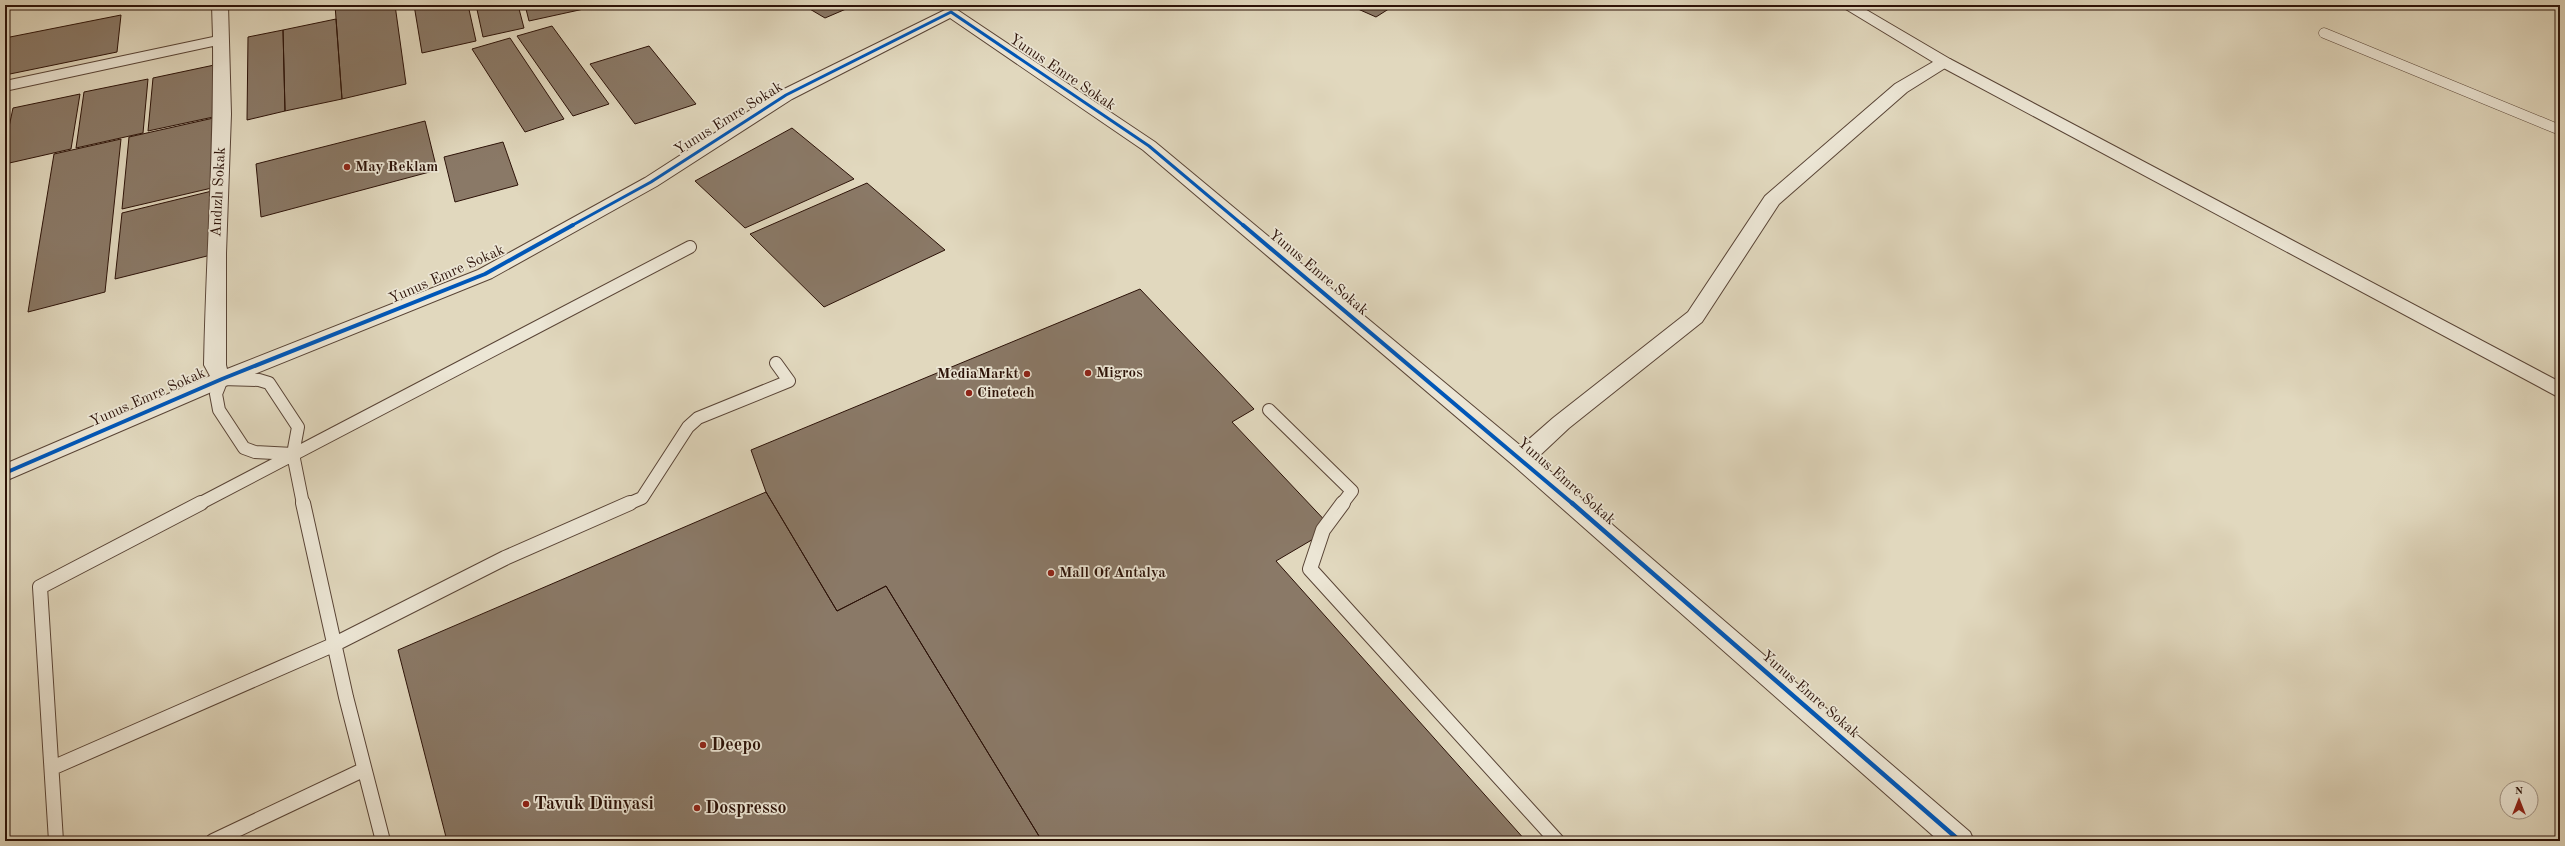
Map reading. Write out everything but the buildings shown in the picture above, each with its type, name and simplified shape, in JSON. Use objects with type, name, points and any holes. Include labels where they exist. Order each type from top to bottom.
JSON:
[{"type":"street","name":"Andızlı Sokak","points":[[220,5],[222,114],[216,253],[215,365],[222,379]]},
{"type":"street","points":[[1847,5],[1944,62],[2560,391]]},
{"type":"street","name":"Yunus Emre Sokak","points":[[5,473],[222,379],[485,274],[651,182],[786,95],[958,8],[1149,146],[1521,459],[1960,841]]},
{"type":"street","points":[[5,86],[220,40]]},
{"type":"street","points":[[1521,459],[1560,423],[1695,317],[1772,200],[1902,88],[1944,62]]},
{"type":"lane","points":[[2324,33],[2560,130]]},
{"type":"lane","points":[[56,841],[40,586],[690,247]]},
{"type":"lane","points":[[52,768],[334,645],[504,558],[642,498],[688,427],[698,418],[788,381],[776,363]]},
{"type":"lane","points":[[292,454],[255,452],[244,448],[219,410],[216,394],[222,379],[259,380],[269,383],[298,427],[292,454],[363,770],[383,841]]},
{"type":"lane","points":[[1269,410],[1352,491],[1323,530],[1310,569],[1557,841]]},
{"type":"lane","points":[[213,841],[363,770]]},
{"type":"cycle path","points":[[5,473],[222,379],[485,274],[651,182],[786,95],[951,12],[1149,146],[1521,459],[1960,841]]},
{"type":"place","name":"May Reklam","points":[[347,167]]},
{"type":"place","name":"Migros","points":[[1088,373]]},
{"type":"place","name":"MediaMarkt","points":[[1027,374]]},
{"type":"place","name":"Cinetech","points":[[969,393]]},
{"type":"place","name":"Mall Of Antalya","points":[[1051,573]]},
{"type":"place","name":"Deepo","points":[[703,745]]},
{"type":"place","name":"Tavuk Dünyasi","points":[[526,804]]},
{"type":"place","name":"Dospresso","points":[[697,808]]}]
